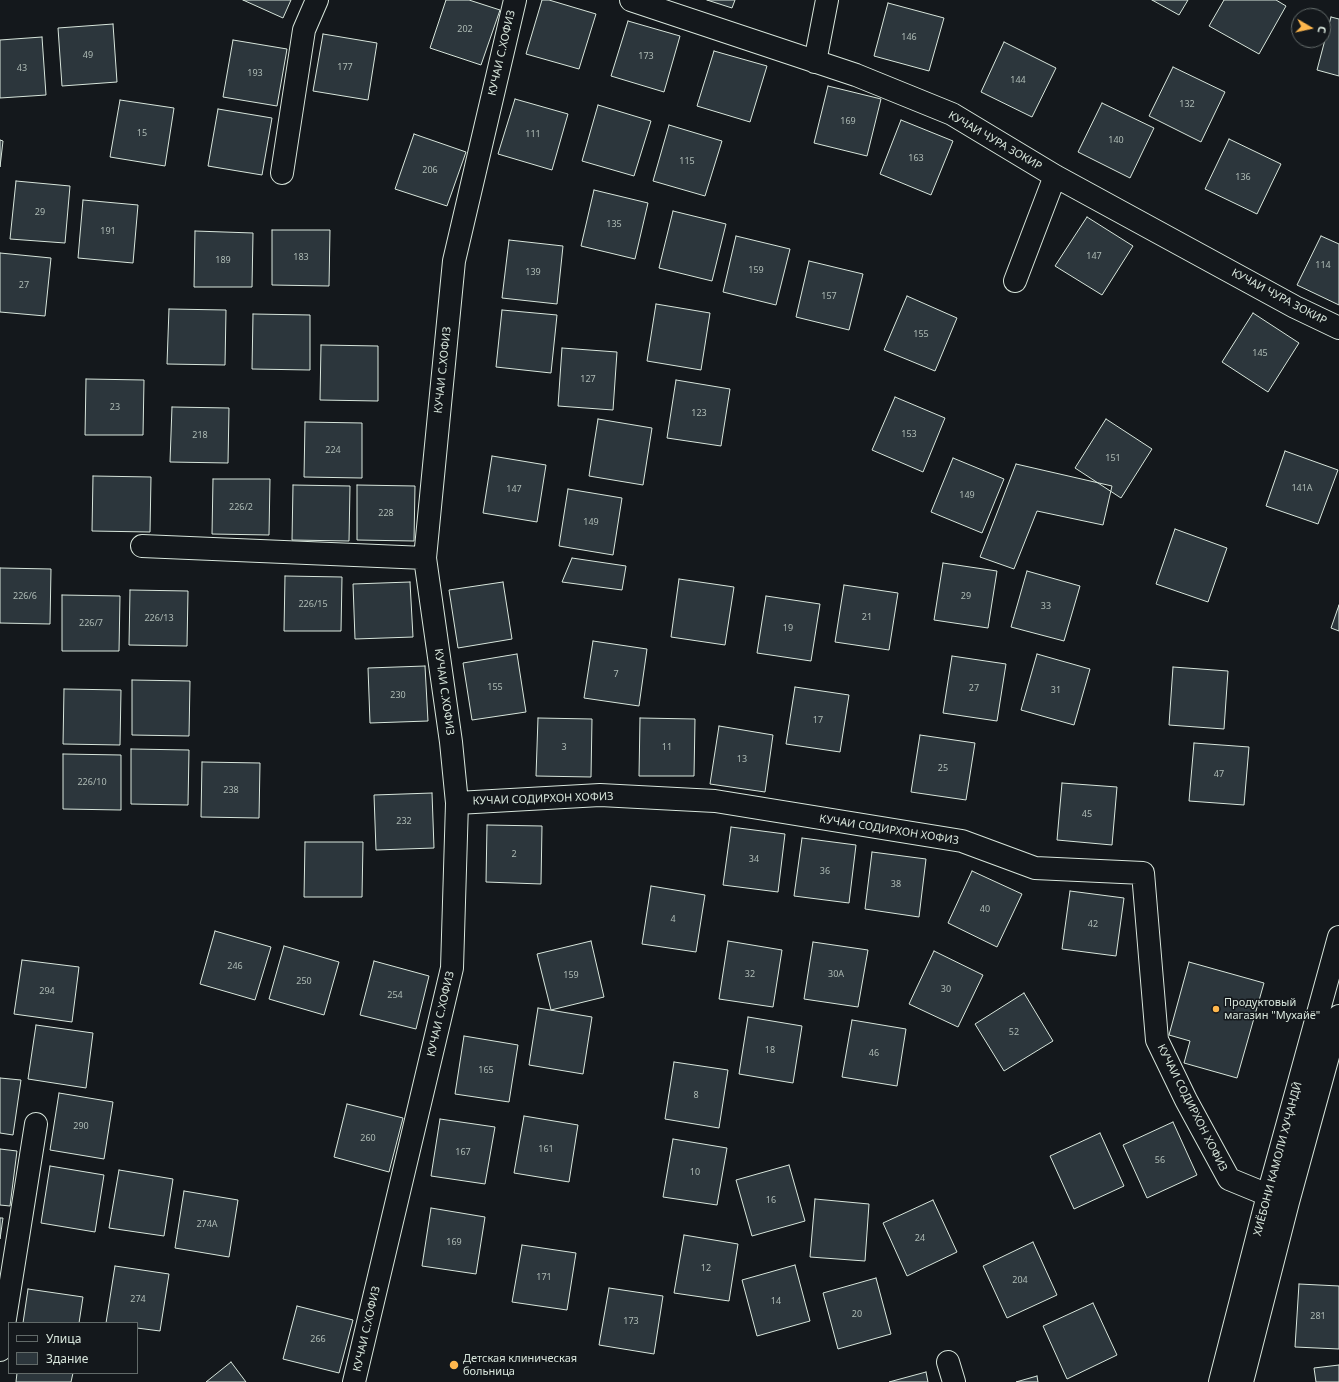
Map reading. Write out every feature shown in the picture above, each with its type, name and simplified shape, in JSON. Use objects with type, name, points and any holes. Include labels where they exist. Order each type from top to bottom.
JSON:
[{"type":"street","points":[[282,173],[304,30],[317,0]]},
{"type":"street","name":"КУЧАИ С.ХОФИЗ","points":[[354,1382],[452,968],[457,803],[451,742],[425,558],[454,261],[515,0]]},
{"type":"street","name":"КУЧАИ ЧУРА ЗОКИР","points":[[631,0],[856,75],[952,114],[1055,176],[1295,307],[1339,328]]},
{"type":"street","points":[[815,62],[827,0]]},
{"type":"street","points":[[1015,281],[1055,176]]},
{"type":"street","points":[[142,546],[425,558]]},
{"type":"street","name":"КУЧАИ СОДИРХОН ХОФИЗ","points":[[457,803],[600,795],[715,801],[962,841],[1035,868],[1143,873],[1157,1040],[1186,1100],[1229,1179],[1268,1195]]},
{"type":"street","name":"ХИЁБОНИ КАМОЛИ ХУҶАНДӢ","points":[[1220,1382],[1268,1195],[1339,936]]},
{"type":"street","name":"ХИЁБОНИ КАМОЛИ ХУҶАНДӢ","points":[[1242,1382],[1288,1202],[1339,1016]]},
{"type":"street","points":[[0,1350],[4,1295],[36,1124]]},
{"type":"building","points":[[243,0],[291,0],[283,18]]},
{"type":"building","points":[[446,0],[469,0],[500,10],[481,65],[430,48]]},
{"type":"building","points":[[542,0],[549,0],[596,14],[579,69],[526,54]]},
{"type":"building","points":[[707,0],[735,0],[732,8]]},
{"type":"building","points":[[1152,0],[1188,0],[1179,15]]},
{"type":"building","points":[[1224,0],[1276,0],[1286,6],[1259,54],[1209,26]]},
{"type":"building","points":[[888,3],[944,18],[929,71],[874,56]]},
{"type":"building","points":[[1331,17],[1339,19],[1339,76],[1317,70],[1323,48],[1331,48]]},
{"type":"building","points":[[628,21],[680,36],[664,92],[611,76]]},
{"type":"building","points":[[113,24],[117,82],[62,86],[58,28]]},
{"type":"building","points":[[323,34],[377,43],[368,100],[313,91]]},
{"type":"building","points":[[42,37],[46,95],[0,98],[0,40]]},
{"type":"building","points":[[233,40],[287,49],[277,106],[223,97]]},
{"type":"building","points":[[1004,42],[1056,68],[1032,117],[981,92]]},
{"type":"building","points":[[714,51],[767,66],[750,122],[697,106]]},
{"type":"building","points":[[1173,67],[1225,92],[1201,142],[1149,116]]},
{"type":"building","points":[[828,86],[881,99],[867,156],[814,143]]},
{"type":"building","points":[[515,99],[568,114],[552,170],[498,154]]},
{"type":"building","points":[[120,100],[174,108],[165,166],[110,157]]},
{"type":"building","points":[[1102,103],[1154,128],[1130,178],[1078,152]]},
{"type":"building","points":[[598,105],[651,121],[634,176],[582,161]]},
{"type":"building","points":[[218,109],[272,118],[262,175],[208,166]]},
{"type":"building","points":[[901,120],[953,141],[931,195],[880,174]]},
{"type":"building","points":[[669,125],[722,141],[705,196],[653,181]]},
{"type":"building","points":[[414,134],[466,152],[447,206],[395,189]]},
{"type":"building","points":[[1229,139],[1281,164],[1257,214],[1205,189]]},
{"type":"building","points":[[0,140],[3,141],[0,167]]},
{"type":"building","points":[[16,181],[70,186],[65,243],[10,239]]},
{"type":"building","points":[[594,190],[648,203],[635,259],[581,246]]},
{"type":"building","points":[[83,200],[138,205],[133,263],[78,258]]},
{"type":"building","points":[[673,211],[726,224],[712,281],[659,268]]},
{"type":"building","points":[[1087,217],[1133,246],[1102,295],[1055,266]]},
{"type":"building","points":[[272,230],[330,230],[329,286],[272,285]]},
{"type":"building","points":[[195,231],[253,233],[252,287],[194,287]]},
{"type":"building","points":[[736,236],[790,249],[776,305],[723,292]]},
{"type":"building","points":[[1321,236],[1339,244],[1339,305],[1297,285]]},
{"type":"building","points":[[509,240],[563,246],[557,304],[502,298]]},
{"type":"building","points":[[0,253],[51,258],[45,316],[0,312]]},
{"type":"building","points":[[809,261],[863,274],[849,330],[796,317]]},
{"type":"building","points":[[907,296],[957,318],[935,371],[884,350]]},
{"type":"building","points":[[656,304],[710,313],[701,370],[647,361]]},
{"type":"building","points":[[169,309],[226,310],[225,365],[167,364]]},
{"type":"building","points":[[502,310],[557,315],[551,373],[496,367]]},
{"type":"building","points":[[1253,313],[1299,343],[1268,392],[1222,362]]},
{"type":"building","points":[[253,314],[310,315],[310,370],[252,369]]},
{"type":"building","points":[[321,345],[378,346],[378,401],[320,400]]},
{"type":"building","points":[[562,348],[617,352],[613,410],[558,406]]},
{"type":"building","points":[[86,379],[144,380],[143,435],[85,435]]},
{"type":"building","points":[[676,380],[730,389],[721,446],[667,438]]},
{"type":"building","points":[[895,397],[945,418],[923,472],[872,450]]},
{"type":"building","points":[[172,407],[229,408],[228,463],[170,462]]},
{"type":"building","points":[[598,419],[652,428],[643,485],[589,476]]},
{"type":"building","points":[[1106,419],[1152,449],[1121,498],[1075,468]]},
{"type":"building","points":[[305,422],[362,423],[362,478],[304,477]]},
{"type":"building","points":[[1285,451],[1338,470],[1318,524],[1266,506]]},
{"type":"building","points":[[492,456],[546,465],[537,522],[483,513]]},
{"type":"building","points":[[953,458],[1004,479],[982,533],[931,512]]},
{"type":"building","points":[[1016,464],[1112,486],[1103,525],[1037,511],[1014,569],[980,557]]},
{"type":"building","points":[[93,476],[151,477],[150,532],[92,531]]},
{"type":"building","points":[[213,479],[270,479],[269,535],[212,534]]},
{"type":"building","points":[[293,485],[350,486],[349,541],[292,540]]},
{"type":"building","points":[[357,485],[415,486],[414,541],[357,540]]},
{"type":"building","points":[[568,489],[622,498],[613,555],[559,546]]},
{"type":"building","points":[[1175,529],[1227,548],[1208,602],[1156,584]]},
{"type":"building","points":[[572,558],[626,566],[622,590],[562,582]]},
{"type":"building","points":[[943,563],[997,571],[988,628],[934,620]]},
{"type":"building","points":[[0,568],[51,569],[50,624],[0,623]]},
{"type":"building","points":[[1027,571],[1080,586],[1064,641],[1011,627]]},
{"type":"building","points":[[285,576],[342,577],[341,631],[284,631]]},
{"type":"building","points":[[679,579],[734,587],[725,645],[671,637]]},
{"type":"building","points":[[410,582],[413,637],[355,639],[353,584]]},
{"type":"building","points":[[503,582],[512,639],[458,648],[449,590]]},
{"type":"building","points":[[844,585],[898,593],[889,650],[835,642]]},
{"type":"building","points":[[130,590],[188,591],[187,646],[129,645]]},
{"type":"building","points":[[62,595],[120,596],[119,651],[62,651]]},
{"type":"building","points":[[766,596],[820,604],[811,661],[757,653]]},
{"type":"building","points":[[1339,605],[1339,631],[1331,628]]},
{"type":"building","points":[[593,641],[647,649],[639,706],[584,698]]},
{"type":"building","points":[[517,654],[526,712],[472,720],[463,663]]},
{"type":"building","points":[[1037,654],[1090,669],[1074,725],[1021,710]]},
{"type":"building","points":[[952,656],[1006,664],[997,721],[943,713]]},
{"type":"building","points":[[425,666],[428,721],[370,723],[368,668]]},
{"type":"building","points":[[1173,667],[1228,671],[1224,729],[1169,725]]},
{"type":"building","points":[[132,680],[190,681],[189,736],[132,735]]},
{"type":"building","points":[[795,687],[849,695],[840,752],[786,744]]},
{"type":"building","points":[[64,689],[121,690],[120,745],[63,744]]},
{"type":"building","points":[[538,718],[592,719],[591,777],[536,776]]},
{"type":"building","points":[[640,718],[695,719],[694,776],[639,776]]},
{"type":"building","points":[[719,726],[773,735],[765,792],[710,784]]},
{"type":"building","points":[[920,735],[975,743],[966,800],[911,792]]},
{"type":"building","points":[[1194,743],[1249,747],[1244,805],[1189,801]]},
{"type":"building","points":[[131,749],[189,750],[188,805],[131,804]]},
{"type":"building","points":[[63,754],[121,755],[121,810],[63,809]]},
{"type":"building","points":[[202,762],[260,763],[259,818],[201,817]]},
{"type":"building","points":[[1062,783],[1117,787],[1112,845],[1057,840]]},
{"type":"building","points":[[432,793],[434,848],[376,850],[374,795]]},
{"type":"building","points":[[487,825],[542,826],[541,884],[486,882]]},
{"type":"building","points":[[731,827],[785,834],[778,892],[723,885]]},
{"type":"building","points":[[802,838],[856,845],[849,903],[794,896]]},
{"type":"building","points":[[305,842],[363,842],[362,897],[304,897]]},
{"type":"building","points":[[872,852],[926,859],[919,917],[865,909]]},
{"type":"building","points":[[972,871],[1022,894],[997,947],[948,923]]},
{"type":"building","points":[[651,886],[705,895],[696,952],[642,944]]},
{"type":"building","points":[[1070,891],[1124,898],[1116,956],[1062,949]]},
{"type":"building","points":[[215,931],[271,947],[255,1000],[200,984]]},
{"type":"building","points":[[591,941],[604,997],[551,1010],[537,954]]},
{"type":"building","points":[[728,941],[782,950],[773,1007],[719,999]]},
{"type":"building","points":[[813,942],[868,950],[858,1007],[804,999]]},
{"type":"building","points":[[284,946],[339,962],[324,1015],[269,999]]},
{"type":"building","points":[[934,951],[983,975],[958,1027],[909,1004]]},
{"type":"building","points":[[22,960],[79,967],[72,1022],[14,1014]]},
{"type":"building","points":[[374,961],[429,976],[416,1029],[360,1015]]},
{"type":"building","name":"Продуктовый магазин \"Мухайё\"","points":[[1189,962],[1264,983],[1237,1078],[1184,1063],[1190,1041],[1169,1035]]},
{"type":"building","points":[[1024,993],[1053,1041],[1004,1071],[975,1024]]},
{"type":"building","points":[[538,1008],[592,1017],[583,1074],[529,1065]]},
{"type":"building","points":[[748,1017],[802,1026],[793,1083],[739,1074]]},
{"type":"building","points":[[852,1020],[906,1029],[897,1086],[842,1077]]},
{"type":"building","points":[[36,1025],[93,1033],[86,1088],[28,1079]]},
{"type":"building","points":[[464,1036],[518,1045],[509,1102],[455,1094]]},
{"type":"building","points":[[674,1062],[728,1070],[719,1128],[665,1119]]},
{"type":"building","points":[[0,1078],[21,1080],[13,1135],[0,1133]]},
{"type":"building","points":[[59,1093],[113,1102],[104,1159],[50,1150]]},
{"type":"building","points":[[347,1104],[403,1118],[389,1172],[334,1157]]},
{"type":"building","points":[[524,1116],[578,1125],[569,1182],[514,1173]]},
{"type":"building","points":[[440,1119],[495,1127],[485,1184],[431,1176]]},
{"type":"building","points":[[1173,1122],[1197,1175],[1147,1198],[1123,1145]]},
{"type":"building","points":[[1100,1133],[1124,1186],[1074,1209],[1050,1156]]},
{"type":"building","points":[[673,1139],[727,1148],[717,1205],[663,1197]]},
{"type":"building","points":[[0,1149],[17,1151],[10,1206],[0,1205]]},
{"type":"building","points":[[789,1165],[805,1221],[752,1236],[736,1180]]},
{"type":"building","points":[[50,1166],[104,1175],[95,1232],[41,1223]]},
{"type":"building","points":[[119,1170],[173,1179],[164,1236],[109,1228]]},
{"type":"building","points":[[184,1191],[238,1200],[229,1257],[175,1248]]},
{"type":"building","points":[[815,1199],[869,1204],[865,1261],[810,1257]]},
{"type":"building","points":[[933,1200],[957,1252],[907,1276],[883,1223]]},
{"type":"building","points":[[431,1208],[485,1217],[476,1274],[422,1266]]},
{"type":"building","points":[[0,1218],[3,1218],[0,1239]]},
{"type":"building","points":[[684,1235],[738,1244],[729,1301],[674,1293]]},
{"type":"building","points":[[1033,1242],[1057,1295],[1007,1318],[983,1266]]},
{"type":"building","points":[[522,1245],[576,1253],[567,1310],[512,1302]]},
{"type":"building","points":[[795,1265],[810,1321],[757,1336],[742,1280]]},
{"type":"building","points":[[115,1266],[169,1274],[160,1331],[138,1328],[138,1322],[106,1322]]},
{"type":"building","points":[[876,1278],[891,1334],[838,1349],[823,1293]]},
{"type":"building","points":[[1299,1284],[1339,1286],[1339,1349],[1295,1347]]},
{"type":"building","points":[[609,1288],[663,1296],[654,1354],[599,1345]]},
{"type":"building","points":[[28,1289],[83,1297],[79,1322],[23,1322]]},
{"type":"building","points":[[1093,1303],[1117,1355],[1067,1379],[1043,1326]]},
{"type":"building","points":[[297,1306],[353,1320],[339,1373],[283,1359]]},
{"type":"building","points":[[231,1362],[246,1382],[206,1382]]},
{"type":"building","points":[[1339,1365],[1339,1382],[1316,1382],[1314,1368]]},
{"type":"building","points":[[926,1372],[928,1382],[889,1382]]},
{"type":"building","points":[[17,1374],[73,1374],[71,1382],[16,1382]]},
{"type":"building","points":[[1037,1376],[1038,1382],[1016,1382]]},
{"type":"place","name":"Продуктовый магазин \"Мухайё\"","points":[[1216,1009]]},
{"type":"place","name":"Детская клиническая больница","points":[[454,1365]]}]
